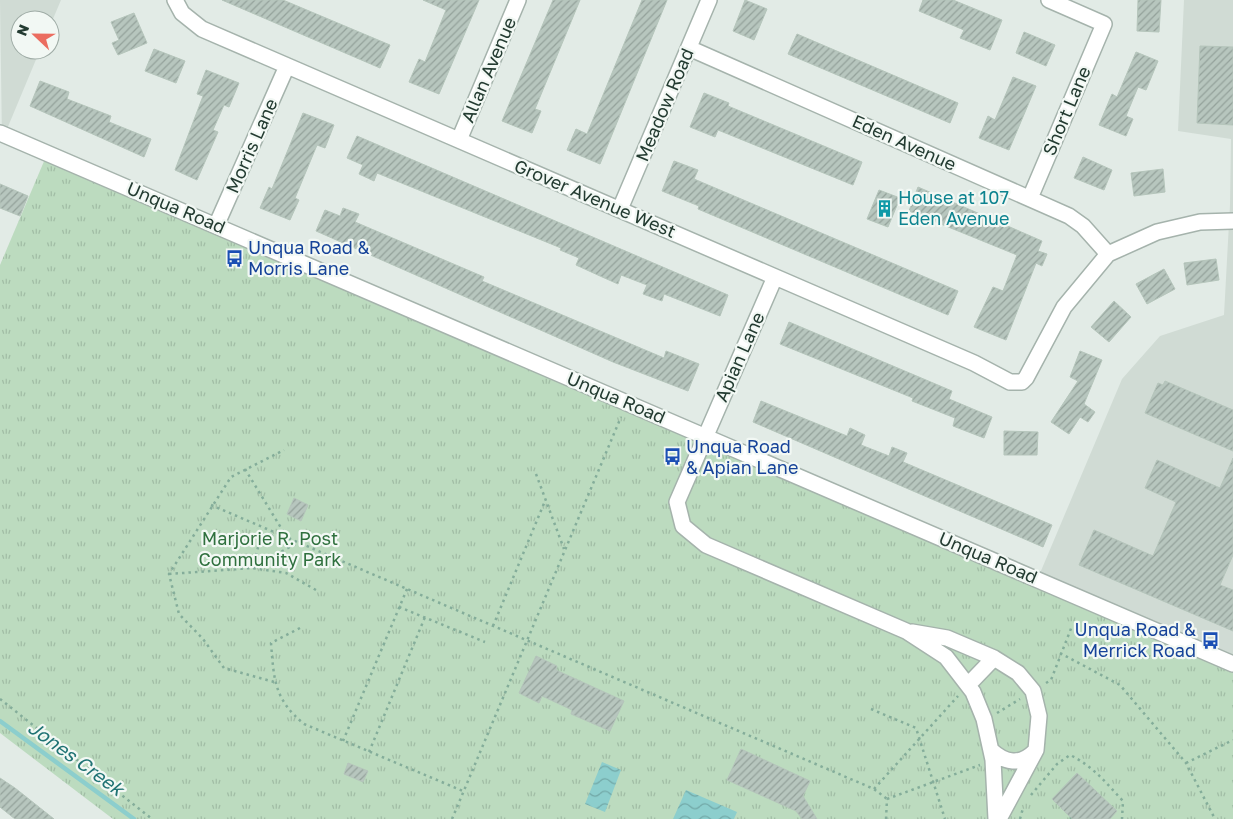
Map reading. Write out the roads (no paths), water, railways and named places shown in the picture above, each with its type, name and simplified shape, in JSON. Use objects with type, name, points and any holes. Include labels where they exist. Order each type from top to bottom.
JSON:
[{"type":"street","name":"Allan Avenue","points":[[459,140],[518,0]]},
{"type":"street","name":"Meadow Road","points":[[620,209],[709,0]]},
{"type":"street","name":"Short Lane","points":[[1030,198],[1104,24],[1049,0]]},
{"type":"street","name":"Grover Avenue West","points":[[179,6],[202,29],[974,363],[1010,382],[1022,382],[1026,378],[1064,307],[1108,254]]},
{"type":"street","name":"Eden Avenue","points":[[689,48],[1069,216],[1083,226],[1108,254]]},
{"type":"street","name":"Morris Lane","points":[[216,226],[287,66]]},
{"type":"street","name":"Unqua Road","points":[[0,133],[1233,664]]},
{"type":"street","points":[[1108,254],[1157,232],[1200,222],[1233,221]]},
{"type":"street","name":"Apian Lane","points":[[775,277],[677,502],[683,526],[706,545],[906,631]]},
{"type":"street","points":[[906,631],[947,638],[994,658],[1018,673],[1034,692],[1039,716],[1036,750],[997,819]]},
{"type":"street","points":[[906,631],[946,657],[968,685],[984,720],[992,755],[997,819]]},
{"type":"street","points":[[968,685],[994,658]]},
{"type":"street","points":[[992,755],[1014,762],[1025,759],[1036,750]]},
{"type":"water","points":[[602,762],[621,770],[605,812],[585,804]]},
{"type":"water","points":[[686,790],[737,812],[734,819],[673,819]]},
{"type":"waterway","name":"Jones Creek","points":[[0,721],[134,819]]},
{"type":"place","name":"House at 107 Eden Avenue","points":[[884,208]]},
{"type":"place","name":"Unqua Road & Morris Lane","points":[[234,258]]},
{"type":"place","name":"Unqua Road & Apian Lane","points":[[672,457]]},
{"type":"place","name":"Unqua Road & Merrick Road","points":[[1210,640]]},
{"type":"park label","name":"Marjorie R. Post Community Park","points":[[270,549]]}]
